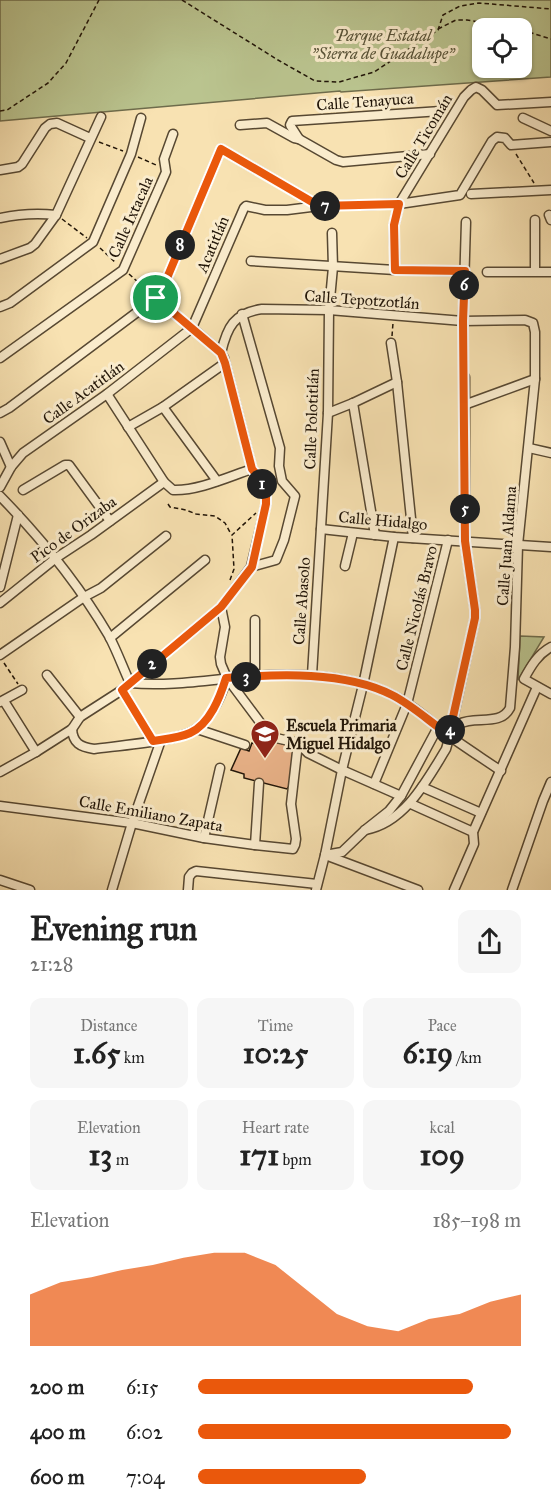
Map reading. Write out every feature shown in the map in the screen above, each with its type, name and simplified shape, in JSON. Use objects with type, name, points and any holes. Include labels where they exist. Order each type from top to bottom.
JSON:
[{"type":"street","name":"Calle Ticomán","points":[[399,204],[464,97],[471,90],[479,88],[496,105],[551,102]]},
{"type":"street","name":"Calle Tenayuca","points":[[299,139],[290,125],[292,121],[441,111]]},
{"type":"street","points":[[0,259],[30,248],[56,215],[100,117]]},
{"type":"street","points":[[0,307],[10,303],[93,242],[131,154],[141,118]]},
{"type":"street","points":[[523,118],[551,131]]},
{"type":"street","points":[[0,170],[18,167],[22,164],[47,125],[52,123],[57,123],[90,138]]},
{"type":"street","points":[[240,125],[267,123],[343,162],[430,154]]},
{"type":"street","name":"Calle Ixtacala","points":[[0,358],[123,270],[166,171],[164,159],[173,134]]},
{"type":"street","points":[[0,413],[18,402],[156,298],[162,290],[221,149],[319,206],[399,204],[460,195],[497,137],[503,136],[511,145],[551,142]]},
{"type":"street","points":[[471,194],[551,190]]},
{"type":"street","points":[[395,270],[394,225],[399,204]]},
{"type":"street","name":"Acatitlán","points":[[192,328],[246,206],[276,210],[319,206]]},
{"type":"street","points":[[0,218],[38,213],[56,215]]},
{"type":"street","points":[[535,220],[535,271]]},
{"type":"street","points":[[463,321],[466,222]]},
{"type":"street","name":"Calle Polotitlán","points":[[321,529],[328,413],[332,233]]},
{"type":"street","points":[[251,261],[395,270],[465,271]]},
{"type":"street","points":[[487,272],[551,272]]},
{"type":"street","name":"Calle Tepotzotlán","points":[[242,314],[262,309],[329,310],[463,321],[525,320]]},
{"type":"street","points":[[221,353],[228,330],[242,314]]},
{"type":"street","points":[[242,314],[280,448],[279,466],[282,481],[295,496],[284,540],[276,560],[252,567]]},
{"type":"street","name":"Calle Juan Aldama","points":[[449,735],[455,727],[466,721],[499,718],[504,716],[510,708],[515,647],[518,545],[535,379],[534,327],[533,323],[525,320]]},
{"type":"street","points":[[0,772],[72,729],[80,717],[122,690],[221,607],[252,567],[266,504],[264,488],[252,469],[221,353],[192,328]]},
{"type":"street","name":"Calle Acatitlán","points":[[0,487],[11,467],[23,453],[107,394],[192,328]]},
{"type":"street","points":[[391,343],[413,538]]},
{"type":"street","points":[[128,427],[225,363]]},
{"type":"street","points":[[365,830],[381,825],[411,804],[446,749],[475,618],[465,541],[465,377]]},
{"type":"street","points":[[464,405],[535,379]]},
{"type":"street","points":[[328,413],[397,382]]},
{"type":"street","points":[[107,394],[170,488],[183,490],[252,469]]},
{"type":"street","points":[[353,403],[375,535]]},
{"type":"street","points":[[163,406],[217,481]]},
{"type":"street","points":[[0,443],[11,467]]},
{"type":"street","points":[[529,448],[551,453]]},
{"type":"street","points":[[23,490],[67,464],[110,521]]},
{"type":"street","name":"Pico de Orizaba","points":[[0,603],[56,558],[164,482]]},
{"type":"street","points":[[0,496],[56,558],[84,597],[110,638],[130,683]]},
{"type":"street","points":[[0,587],[18,515]]},
{"type":"street","name":"Calle Hidalgo","points":[[321,529],[394,537],[551,547]]},
{"type":"street","name":"Calle Abasolo","points":[[312,675],[321,529]]},
{"type":"street","points":[[345,566],[353,533]]},
{"type":"street","points":[[0,656],[84,597],[101,588],[165,536]]},
{"type":"street","points":[[188,890],[189,877],[196,872],[316,887],[363,685],[394,537]]},
{"type":"street","name":"Calle Nicolás Bravo","points":[[374,784],[407,704],[448,540]]},
{"type":"street","points":[[110,638],[206,560]]},
{"type":"street","points":[[221,607],[225,627],[220,661],[226,678],[268,733],[276,738],[298,743],[308,753],[401,796]]},
{"type":"street","points":[[255,620],[255,676]]},
{"type":"street","points":[[551,647],[542,653],[524,679],[551,694]]},
{"type":"street","points":[[47,675],[80,717]]},
{"type":"street","points":[[130,683],[149,685],[255,676],[312,675],[363,685],[393,695],[501,771]]},
{"type":"street","points":[[72,729],[76,744],[94,749],[184,735],[197,729],[213,709],[223,690],[226,678]]},
{"type":"street","points":[[455,887],[474,844],[473,832],[537,687]]},
{"type":"street","points":[[22,690],[2,702],[36,752]]},
{"type":"street","points":[[122,690],[157,740]]},
{"type":"street","points":[[325,855],[342,852],[389,811],[401,796],[438,727]]},
{"type":"street","points":[[197,729],[245,745]]},
{"type":"street","points":[[112,890],[157,740]]},
{"type":"street","name":"Calle Emiliano Zapata","points":[[0,806],[132,823],[204,838],[292,849],[296,839],[291,804],[298,743]]},
{"type":"street","points":[[204,838],[220,768]]},
{"type":"street","points":[[512,890],[551,782]]},
{"type":"street","points":[[255,845],[259,783]]},
{"type":"street","points":[[422,787],[481,813]]},
{"type":"street","points":[[411,804],[473,832]]},
{"type":"street","points":[[325,855],[418,890]]},
{"type":"street","points":[[0,880],[30,890]]},
{"type":"path","points":[[0,111],[7,110],[48,83],[66,63],[99,0]]},
{"type":"path","points":[[182,0],[315,81],[339,82],[374,72],[456,20],[472,21]]},
{"type":"path","points":[[438,30],[443,15],[460,6],[479,3],[551,9]]},
{"type":"path","points":[[532,33],[551,39]]},
{"type":"path","points":[[511,145],[539,191]]},
{"type":"path","points":[[56,215],[93,242],[192,328]]},
{"type":"path","points":[[391,343],[394,315]]},
{"type":"path","points":[[463,321],[465,377]]},
{"type":"path","points":[[168,504],[170,507],[196,514],[215,516],[225,523],[232,535],[234,569],[229,579],[238,584]]},
{"type":"path","points":[[232,535],[266,504]]},
{"type":"path","points":[[0,656],[22,690]]},
{"type":"green space","name":"Parque Estatal \"Sierra de Guadalupe\"","points":[[0,0],[551,0],[551,77],[340,91],[0,121]]},
{"type":"green space","points":[[520,636],[544,637],[518,680]]},
{"type":"building","name":"Escuela Primaria Miguel Hidalgo","points":[[270,740],[296,748],[290,785],[287,789],[244,778],[244,774],[231,770],[241,748],[249,751],[252,743],[268,747]]},
{"type":"place","name":"Escuela Primaria Miguel Hidalgo","points":[[265,760]]},
{"type":"route","points":[[221,149],[319,206],[399,204],[394,225],[395,270],[465,271],[463,321],[465,541],[475,618],[449,735],[407,704],[379,689],[312,675],[255,676],[226,678],[223,690],[213,709],[197,729],[184,735],[153,741],[122,690],[221,607],[252,567],[266,504],[264,488],[252,469],[221,353],[156,298],[162,290],[221,149]]}]
